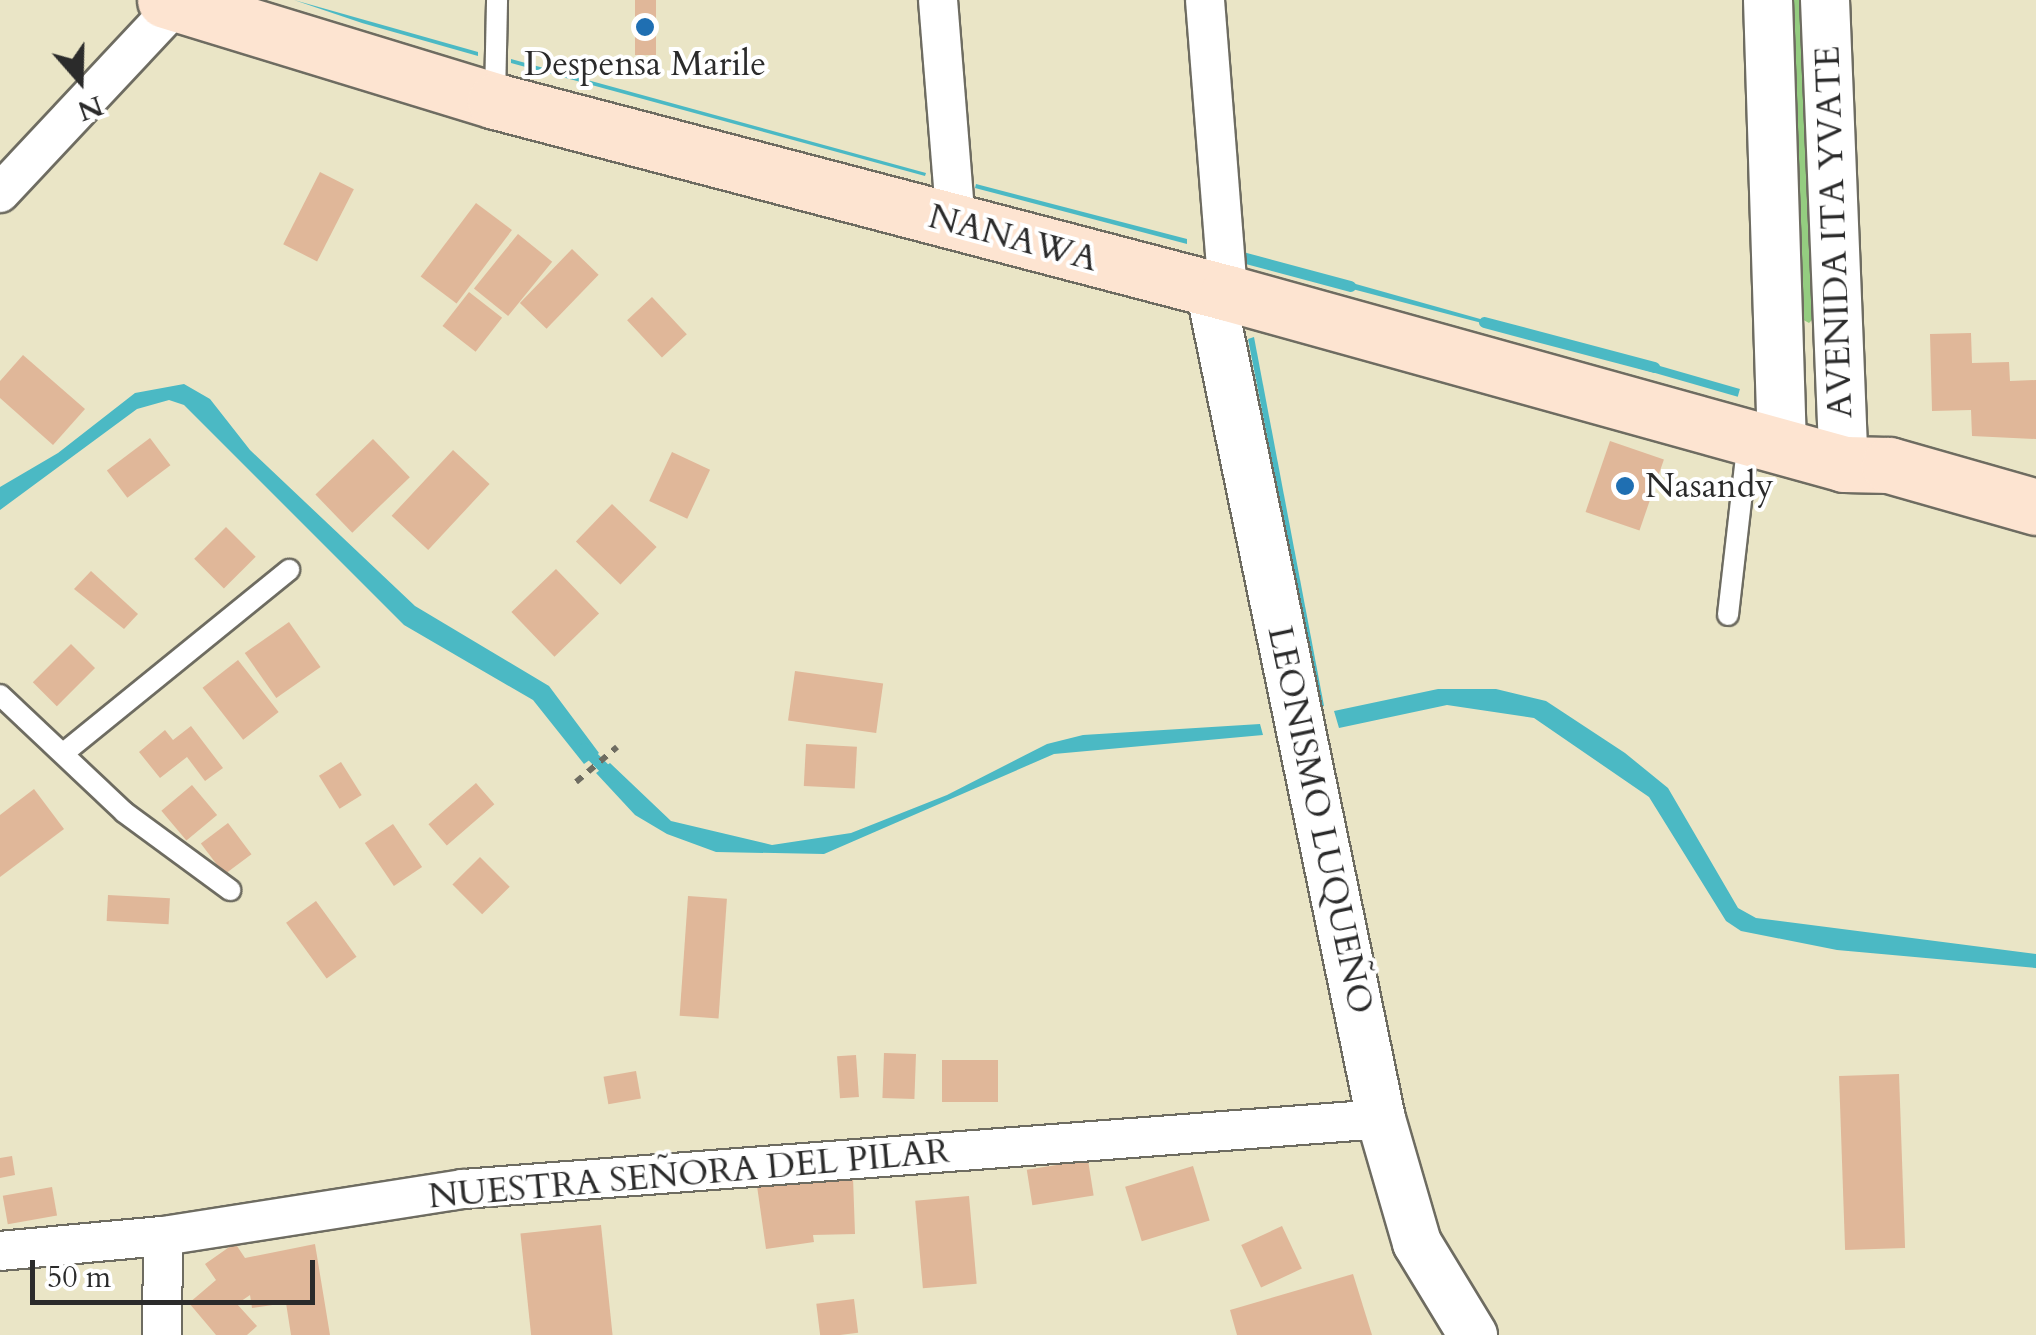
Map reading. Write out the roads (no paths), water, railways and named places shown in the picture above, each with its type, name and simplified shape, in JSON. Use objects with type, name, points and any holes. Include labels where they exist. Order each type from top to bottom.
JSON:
[{"type":"main road","name":"NANAWA","points":[[186,5],[495,101],[1219,291],[1765,441],[1853,467],[1884,490],[2036,534]]},
{"type":"main road","name":"NANAWA","points":[[1853,467],[1889,464],[2036,507]]},
{"type":"street","points":[[938,0],[956,223]]},
{"type":"street","points":[[1205,0],[1219,291]]},
{"type":"street","name":"AVENIDA ITA YVATE","points":[[1765,441],[1768,0]]},
{"type":"street","name":"AVENIDA ITA YVATE","points":[[1825,0],[1853,467]]},
{"type":"street","points":[[0,193],[186,5]]},
{"type":"street","name":"LEONISMO LUQUEÑO","points":[[1219,291],[1381,1119],[1417,1242],[1473,1335]]},
{"type":"street","name":"NUESTRA SEÑORA DEL PILAR","points":[[8,1241],[163,1236],[463,1189],[1381,1119]]},
{"type":"street","points":[[162,1335],[163,1236]]},
{"type":"lane","points":[[495,101],[497,0]]},
{"type":"lane","points":[[1728,615],[1765,441]]},
{"type":"lane","points":[[65,752],[289,570]]},
{"type":"lane","points":[[0,696],[65,752],[124,812],[230,890]]},
{"type":"water","points":[[294,0],[478,52],[478,56],[362,23]]},
{"type":"water","points":[[511,59],[926,173],[925,176],[511,63]]},
{"type":"water","points":[[976,184],[1187,239],[1187,244],[975,188]]},
{"type":"water","points":[[1338,279],[1498,324],[1497,327],[1337,285]]},
{"type":"water","points":[[1254,337],[1324,706],[1320,707],[1248,339]]},
{"type":"water","points":[[1639,360],[1740,389],[1738,397],[1637,368]]},
{"type":"water","points":[[184,384],[210,399],[250,450],[415,606],[549,686],[599,753],[584,764],[533,700],[404,625],[184,405],[169,400],[137,409],[0,510],[0,487],[58,453],[135,393]]},
{"type":"water","points":[[1438,689],[1496,689],[1546,701],[1625,753],[1668,788],[1738,908],[1756,918],[2036,954],[2036,968],[1837,950],[1741,931],[1726,921],[1649,797],[1534,718],[1447,705],[1339,728],[1334,711]]},
{"type":"water","points":[[1260,724],[1263,735],[1054,754],[824,854],[716,852],[667,834],[635,815],[596,773],[610,763],[671,821],[772,845],[851,833],[947,795],[1047,744],[1083,735]]},
{"type":"waterway","points":[[1242,257],[1350,286]]},
{"type":"waterway","points":[[1484,322],[1654,367]]},
{"type":"waterway","points":[[584,748],[613,777]]},
{"type":"place","name":"Despensa Marile","points":[[645,27]]},
{"type":"place","name":"Nasandy","points":[[1625,486]]}]
